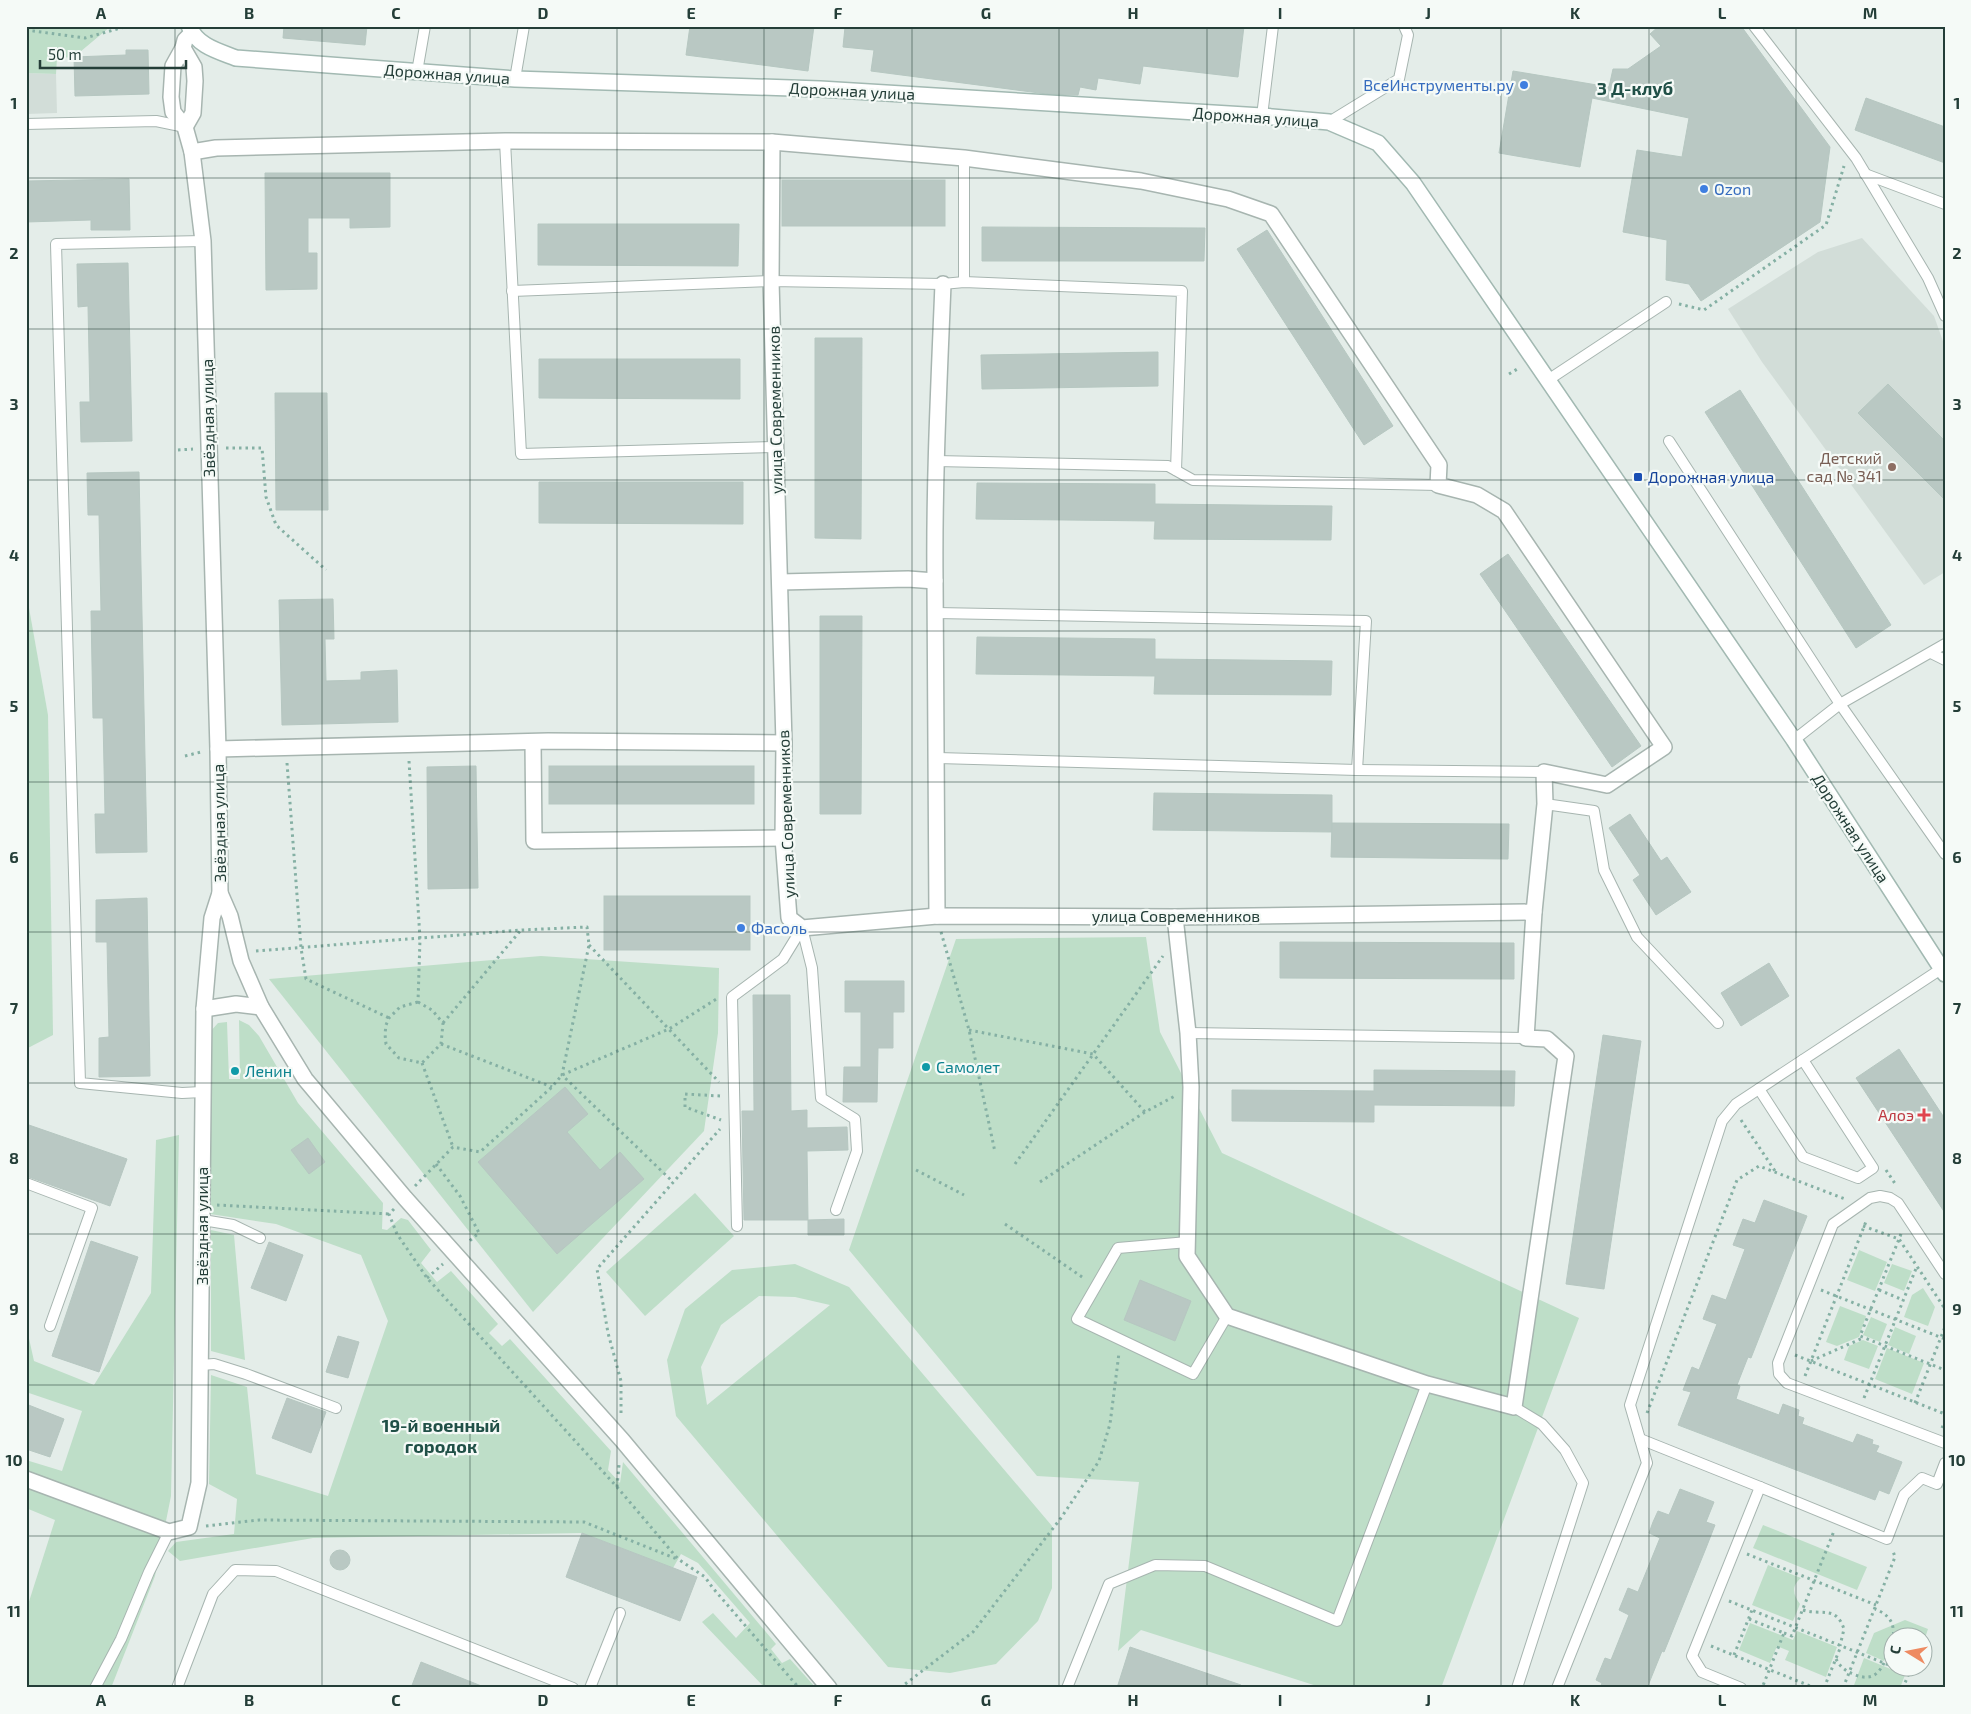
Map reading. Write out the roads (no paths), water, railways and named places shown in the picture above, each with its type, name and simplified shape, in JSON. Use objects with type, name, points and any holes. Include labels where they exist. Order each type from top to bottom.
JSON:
[{"type":"street","name":"Дорожная улица","points":[[190,30],[206,46],[236,58],[516,79],[820,89],[1262,116],[1329,122],[1378,143],[1413,183],[1794,740],[1943,972]]},
{"type":"street","points":[[185,127],[193,113],[196,93],[194,66],[183,48],[190,30]]},
{"type":"street","name":"Звёздная улица","points":[[169,1532],[189,1527],[200,1483],[204,1204],[202,1092],[204,1010],[212,918],[220,893],[218,749],[203,241],[192,152],[185,127],[173,112],[170,96],[173,66],[183,48]]},
{"type":"street","points":[[192,152],[216,148],[505,141],[772,142],[964,158],[1141,181],[1228,199],[1271,214],[1439,465],[1438,485],[1477,495],[1504,510],[1664,747],[1607,785],[1544,772],[1545,804],[1534,912],[1526,1038],[1547,1039],[1566,1056],[1514,1406],[1427,1384],[1228,1316],[1187,1256],[1191,1088],[1188,1034],[1175,917]]},
{"type":"street","name":"улица Современников","points":[[772,142],[771,281],[784,743],[783,838],[789,918],[802,928],[937,916],[1175,917],[1534,912]]},
{"type":"street","points":[[937,916],[936,462],[943,284]]},
{"type":"street","points":[[780,582],[908,579],[935,581]]},
{"type":"street","points":[[533,742],[534,841],[783,838]]},
{"type":"street","points":[[218,749],[533,742],[784,743]]},
{"type":"street","points":[[220,893],[230,916],[241,961],[261,1007],[305,1079],[405,1198],[622,1440],[829,1688]]},
{"type":"street","points":[[204,1010],[236,1004],[261,1007]]},
{"type":"street","points":[[26,1479],[169,1532]]},
{"type":"lane","points":[[417,72],[425,26]]},
{"type":"lane","points":[[516,79],[524,26]]},
{"type":"lane","points":[[1262,116],[1273,26]]},
{"type":"lane","points":[[1329,122],[1399,79],[1408,35],[1404,26]]},
{"type":"lane","points":[[1754,26],[1849,149],[1928,278],[1945,316]]},
{"type":"lane","points":[[26,124],[156,122],[185,127]]},
{"type":"lane","points":[[505,141],[521,454],[775,447]]},
{"type":"lane","points":[[964,158],[964,282]]},
{"type":"lane","points":[[1865,174],[1945,204]]},
{"type":"lane","points":[[202,1092],[182,1093],[80,1083],[56,244],[203,241]]},
{"type":"lane","points":[[512,291],[771,281],[943,284],[964,282],[1182,291],[1176,470]]},
{"type":"lane","points":[[1548,380],[1666,302]]},
{"type":"lane","points":[[1669,441],[1840,704],[1945,854]]},
{"type":"lane","points":[[936,462],[1168,466],[1193,480],[1438,485]]},
{"type":"lane","points":[[936,613],[1366,621],[1357,770]]},
{"type":"lane","points":[[1794,740],[1840,704],[1945,644]]},
{"type":"lane","points":[[1931,653],[1945,660]]},
{"type":"lane","points":[[938,758],[1357,770],[1544,772]]},
{"type":"lane","points":[[1545,804],[1594,811],[1604,870],[1638,937],[1718,1023]]},
{"type":"lane","points":[[737,1226],[732,997],[783,959],[802,928]]},
{"type":"lane","points":[[802,928],[812,968],[821,1098],[855,1119],[857,1151],[836,1210]]},
{"type":"lane","points":[[1557,1688],[1647,1463],[1630,1405],[1722,1121],[1733,1108],[1759,1089],[1943,972]]},
{"type":"lane","points":[[1188,1034],[1526,1038]]},
{"type":"lane","points":[[1759,1089],[1803,1157],[1858,1178],[1873,1168],[1803,1060]]},
{"type":"lane","points":[[26,1182],[92,1208],[50,1326]]},
{"type":"lane","points":[[1945,1274],[1898,1203],[1890,1198],[1876,1196],[1833,1224],[1778,1363],[1779,1374],[1788,1383],[1945,1443]]},
{"type":"lane","points":[[203,1220],[233,1225],[260,1238]]},
{"type":"lane","points":[[1188,1242],[1118,1248],[1077,1319],[1193,1374],[1228,1316]]},
{"type":"lane","points":[[201,1364],[214,1364],[246,1374],[336,1408]]},
{"type":"lane","points":[[1067,1688],[1109,1584],[1155,1565],[1204,1566],[1337,1621],[1427,1384]]},
{"type":"lane","points":[[1514,1406],[1542,1424],[1565,1450],[1583,1483],[1517,1688]]},
{"type":"lane","points":[[1639,1437],[1887,1538],[1904,1495],[1922,1478],[1937,1484],[1945,1463]]},
{"type":"lane","points":[[1741,1688],[1702,1672],[1692,1656],[1760,1487]]},
{"type":"lane","points":[[95,1688],[120,1639],[149,1572],[169,1532]]},
{"type":"lane","points":[[177,1688],[213,1594],[235,1570],[276,1571],[573,1688]]},
{"type":"lane","points":[[590,1688],[620,1613]]},
{"type":"place","name":"ВсеИнструменты.ру","points":[[1524,85]]},
{"type":"place","name":"Ozon","points":[[1704,189]]},
{"type":"place","name":"Детский сад № 341","points":[[1892,467]]},
{"type":"place","name":"Дорожная улица","points":[[1638,477]]},
{"type":"place","name":"Фасоль","points":[[741,928]]},
{"type":"place","name":"Самолет","points":[[926,1067]]},
{"type":"place","name":"Ленин","points":[[235,1071]]},
{"type":"place","name":"Алоэ","points":[[1924,1115]]},
{"type":"district","name":"3 Д-клуб","points":[[1635,89]]},
{"type":"district","name":"19-й военный городок","points":[[441,1436]]}]
